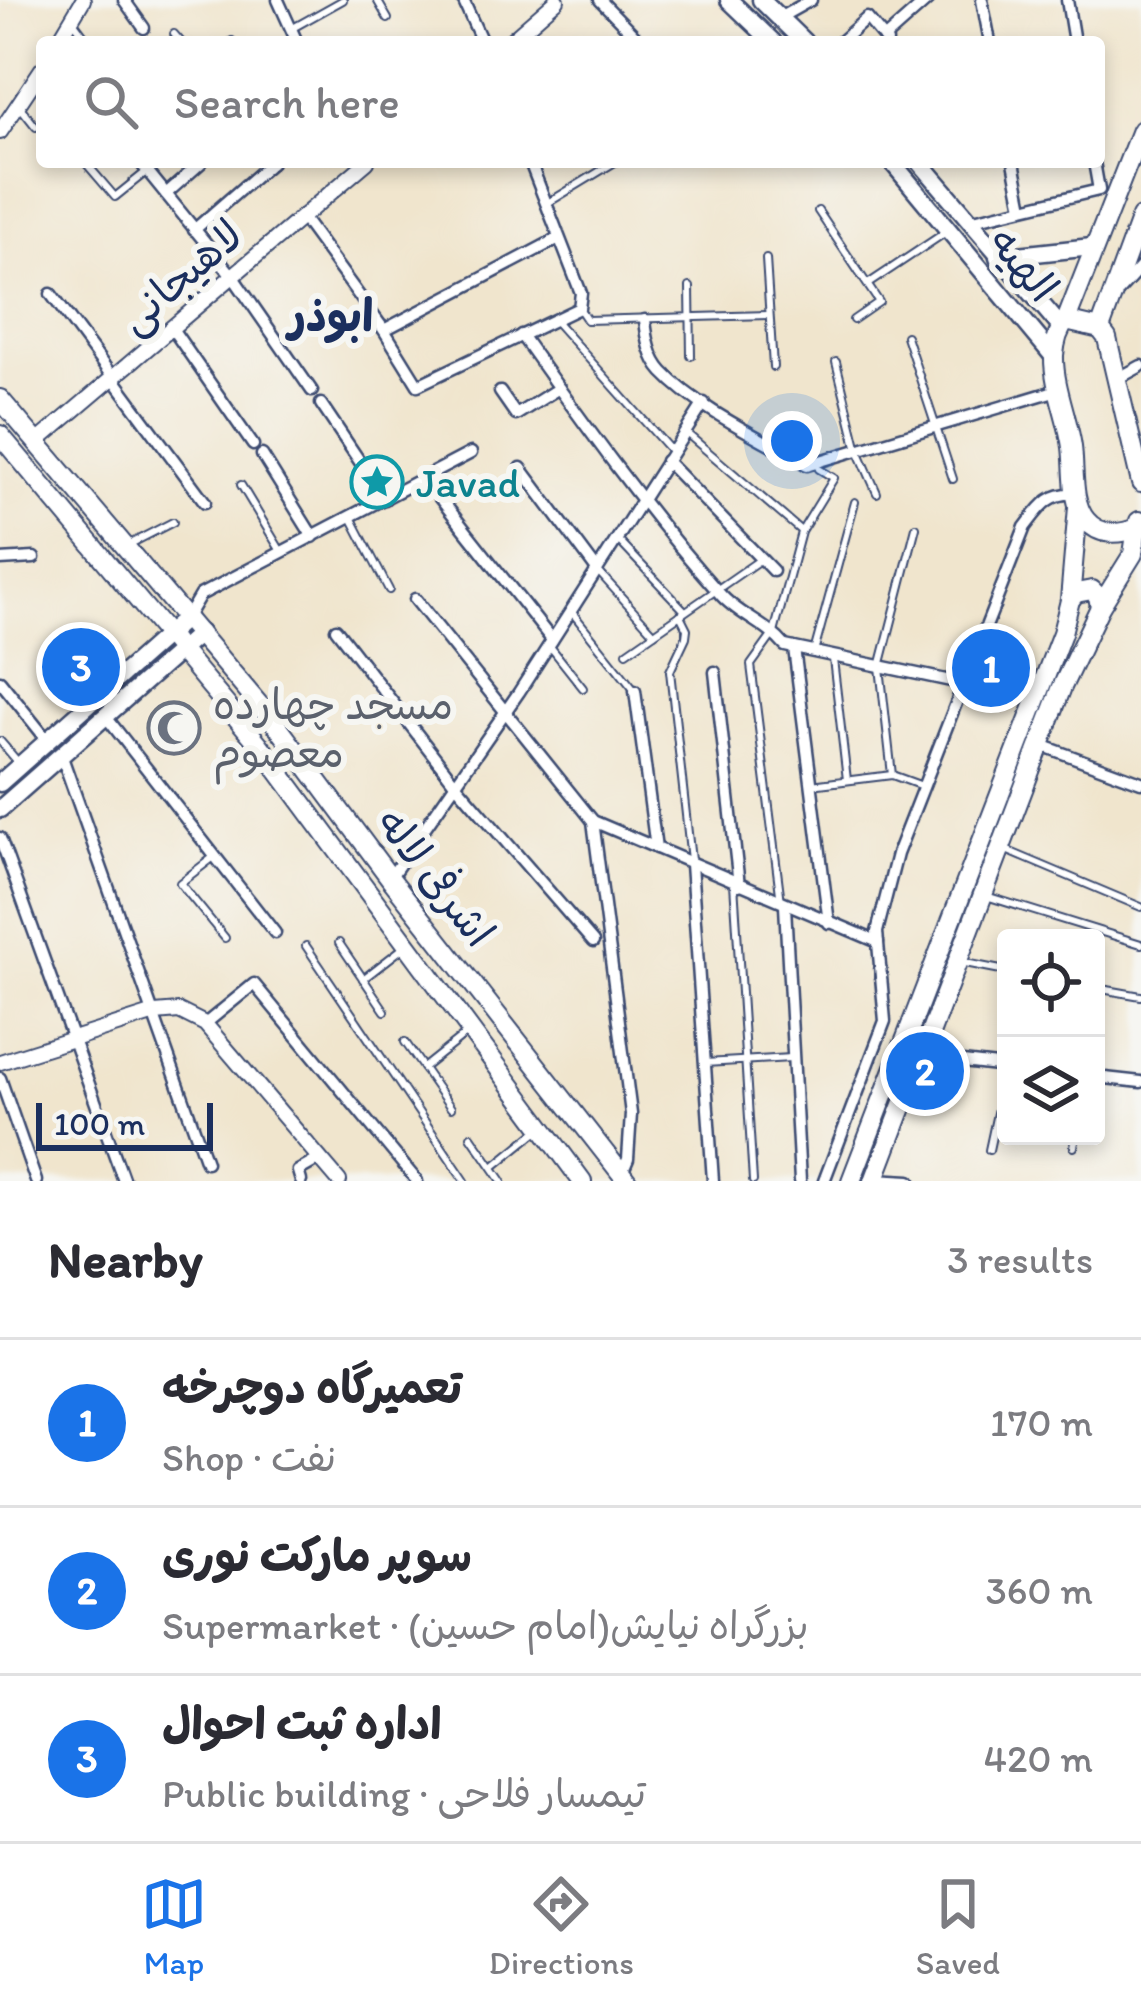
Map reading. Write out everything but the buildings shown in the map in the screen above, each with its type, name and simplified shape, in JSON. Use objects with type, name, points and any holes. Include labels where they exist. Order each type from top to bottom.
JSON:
[{"type":"main road","points":[[729,0],[761,36]]},
{"type":"main road","points":[[760,0],[798,36]]},
{"type":"main road","points":[[851,1181],[1062,633],[1070,601],[1077,501],[1054,357],[1092,247],[1141,130]]},
{"type":"main road","name":"الهیه","points":[[897,168],[1054,357]]},
{"type":"main road","name":"الهیه","points":[[925,168],[998,257],[1063,324]]},
{"type":"main road","points":[[1105,218],[1103,226],[1113,240],[1121,242],[1138,225]]},
{"type":"main road","points":[[1100,329],[1138,225]]},
{"type":"main road","points":[[998,257],[1092,247]]},
{"type":"main road","points":[[1063,324],[1100,329],[1107,338],[1136,445],[1141,483]]},
{"type":"main road","name":"اشرفی لاله","points":[[0,399],[278,727],[625,1177]]},
{"type":"main road","name":"اشرفی لاله","points":[[0,435],[258,743],[582,1181]]},
{"type":"main road","points":[[1077,501],[1088,523],[1104,532],[1121,534],[1139,523]]},
{"type":"main road","points":[[874,1180],[1062,687],[1100,608],[1137,552],[1139,523]]},
{"type":"main road","points":[[1070,601],[1076,592],[1092,590],[1100,608]]},
{"type":"main road","points":[[0,808],[107,718],[174,643],[187,617]]},
{"type":"main road","points":[[0,783],[174,643],[200,633]]},
{"type":"main road","points":[[48,741],[62,757]]},
{"type":"street","points":[[62,36],[83,0]]},
{"type":"street","points":[[124,0],[144,28]]},
{"type":"street","points":[[278,0],[295,36]]},
{"type":"street","points":[[463,0],[479,36]]},
{"type":"street","points":[[516,36],[557,0]]},
{"type":"street","points":[[600,0],[635,36]]},
{"type":"street","points":[[779,18],[811,0]]},
{"type":"street","points":[[889,36],[928,0]]},
{"type":"street","points":[[982,0],[989,36]]},
{"type":"street","points":[[1067,0],[1073,36]]},
{"type":"street","points":[[847,36],[867,18],[882,36]]},
{"type":"street","points":[[0,132],[36,78]]},
{"type":"street","points":[[145,168],[231,274],[312,391]]},
{"type":"street","points":[[166,194],[195,168]]},
{"type":"street","points":[[194,230],[265,168]]},
{"type":"street","name":"لاهیجانی","points":[[37,442],[361,168]]},
{"type":"street","points":[[301,216],[418,385],[579,308],[581,293],[536,168]]},
{"type":"street","points":[[1015,168],[1023,207]]},
{"type":"street","points":[[969,221],[1099,190],[1095,168]]},
{"type":"street","points":[[384,330],[560,238]]},
{"type":"street","points":[[1111,300],[1141,267]]},
{"type":"street","points":[[51,294],[205,502]]},
{"type":"street","points":[[645,320],[649,347],[662,371],[704,403],[807,465],[1060,389]]},
{"type":"street","points":[[171,327],[313,537]]},
{"type":"street","points":[[521,335],[641,501],[724,600],[775,633],[785,646],[1036,699]]},
{"type":"street","points":[[1119,378],[1141,366]]},
{"type":"street","points":[[500,392],[516,415],[559,388]]},
{"type":"street","points":[[390,878],[551,643],[704,403]]},
{"type":"street","points":[[322,404],[385,499]]},
{"type":"street","points":[[187,617],[200,595],[471,454]]},
{"type":"street","points":[[669,457],[772,571]]},
{"type":"street","points":[[521,468],[597,571]]},
{"type":"street","points":[[424,478],[551,643]]},
{"type":"street","points":[[824,1181],[885,1021],[877,932],[897,854],[1025,527],[1045,500],[1059,493],[1077,501]]},
{"type":"street","points":[[0,560],[34,558]]},
{"type":"street","points":[[415,599],[592,821],[878,942]]},
{"type":"street","points":[[336,628],[455,783],[593,942]]},
{"type":"street","points":[[794,648],[829,923]]},
{"type":"street","points":[[715,672],[736,884]]},
{"type":"street","points":[[0,681],[48,741]]},
{"type":"street","points":[[635,691],[656,848]]},
{"type":"street","points":[[107,718],[275,933]]},
{"type":"street","points":[[1041,745],[1141,782]]},
{"type":"street","points":[[62,757],[206,1162]]},
{"type":"street","points":[[592,821],[631,1114],[625,1177]]},
{"type":"street","points":[[0,838],[124,1181]]},
{"type":"street","points":[[691,864],[713,1181]]},
{"type":"street","points":[[783,905],[800,1181]]},
{"type":"street","points":[[206,1024],[254,984],[417,1181]]},
{"type":"street","points":[[0,1062],[155,1013],[179,1011],[206,1024],[339,1181]]},
{"type":"street","points":[[885,1021],[908,1030]]},
{"type":"street","points":[[920,1057],[997,1068]]},
{"type":"street","points":[[0,1078],[37,1181]]},
{"type":"street","points":[[1105,1078],[1141,1082]]},
{"type":"street","points":[[301,1181],[298,1171],[321,1158]]},
{"type":"street","points":[[874,1180],[910,1181]]},
{"type":"lane","points":[[291,28],[343,0]]},
{"type":"lane","points":[[377,0],[388,20]]},
{"type":"lane","points":[[71,20],[84,36]]},
{"type":"lane","points":[[19,105],[36,127]]},
{"type":"lane","points":[[90,168],[115,197],[141,168]]},
{"type":"lane","points":[[546,204],[605,168]]},
{"type":"lane","points":[[818,212],[879,302],[854,320]]},
{"type":"lane","points":[[868,284],[949,230]]},
{"type":"lane","points":[[766,259],[772,367]]},
{"type":"lane","points":[[690,287],[691,356]]},
{"type":"lane","points":[[579,308],[587,320],[769,315]]},
{"type":"lane","points":[[554,320],[669,457]]},
{"type":"lane","points":[[906,336],[953,479]]},
{"type":"lane","points":[[836,362],[858,450],[877,493]]},
{"type":"lane","points":[[685,432],[801,532]]},
{"type":"lane","points":[[783,905],[751,664],[775,633],[801,532],[834,478],[819,469]]},
{"type":"lane","points":[[241,484],[282,553]]},
{"type":"lane","points":[[814,652],[855,502]]},
{"type":"lane","points":[[350,517],[389,590]]},
{"type":"lane","points":[[127,546],[172,522]]},
{"type":"lane","points":[[892,775],[880,667],[916,526]]},
{"type":"lane","points":[[617,539],[682,613],[687,629],[670,671],[691,864]]},
{"type":"lane","points":[[626,652],[760,559]]},
{"type":"lane","points":[[597,571],[654,633]]},
{"type":"lane","points":[[572,610],[635,691]]},
{"type":"lane","points":[[551,643],[583,688]]},
{"type":"lane","points":[[833,657],[848,780]]},
{"type":"lane","points":[[0,741],[20,765]]},
{"type":"lane","points":[[811,785],[892,775],[925,787]]},
{"type":"lane","points":[[1003,848],[1141,907]]},
{"type":"lane","points":[[214,856],[180,883],[225,938]]},
{"type":"lane","points":[[736,884],[753,1181]]},
{"type":"lane","points":[[983,895],[1141,944]]},
{"type":"lane","points":[[339,944],[386,1011]]},
{"type":"lane","points":[[363,979],[407,945]]},
{"type":"lane","points":[[306,946],[465,1181]]},
{"type":"lane","points":[[956,962],[997,969]]},
{"type":"lane","points":[[1105,990],[1141,996]]},
{"type":"lane","points":[[423,1068],[470,1030]]},
{"type":"lane","points":[[405,1042],[452,1108]]},
{"type":"lane","points":[[705,1064],[794,1058]]},
{"type":"lane","points":[[988,1150],[997,1110]]},
{"type":"lane","points":[[493,1167],[542,1127]]},
{"type":"lane","points":[[472,1136],[502,1181]]},
{"type":"place","name":"Javad","points":[[377,482]]},
{"type":"place","name":"اداره ثبت احوال","points":[[81,667]]},
{"type":"place","name":"تعمیرگاه دوچرخه","points":[[991,668]]},
{"type":"place","name":"مسجد چهارده معصوم","points":[[174,728]]},
{"type":"place","name":"سوپر مارکت نوری","points":[[925,1071]]},
{"type":"district","name":"ابوذر","points":[[331,315]]}]
